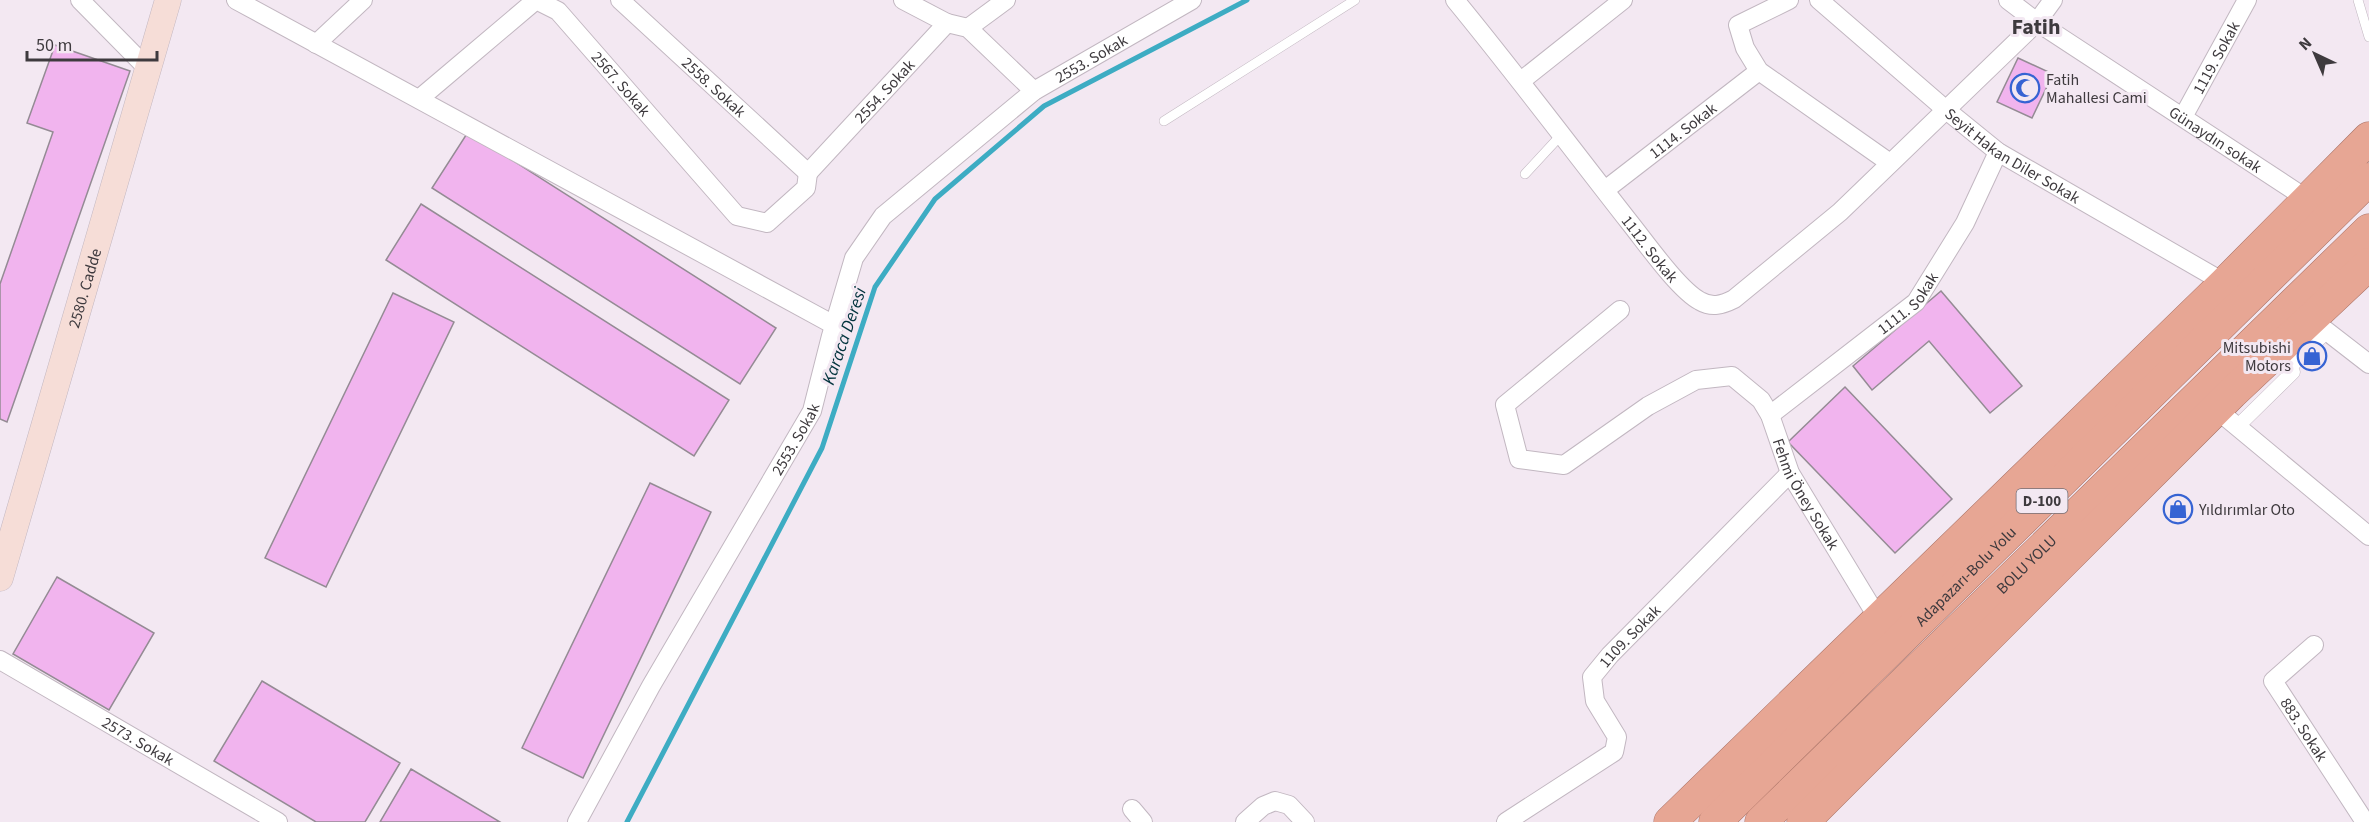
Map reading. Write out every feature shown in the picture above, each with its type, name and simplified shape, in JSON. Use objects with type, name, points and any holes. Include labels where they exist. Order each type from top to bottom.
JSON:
[{"type":"highway","points":[[1670,822],[2225,283],[2369,138]]},
{"type":"highway","points":[[2258,249],[2369,156]]},
{"type":"highway","name":"Adapazarı-Bolu Yolu","points":[[1715,822],[2369,179]]},
{"type":"highway","name":"BOLU YOLU","points":[[1761,822],[2369,230]]},
{"type":"highway","points":[[2319,325],[2369,250]]},
{"type":"highway","points":[[1803,822],[2226,418],[2319,325],[2369,264]]},
{"type":"main road","name":"2580. Cadde","points":[[0,578],[168,0]]},
{"type":"street","points":[[80,0],[148,69]]},
{"type":"street","points":[[236,0],[834,324]]},
{"type":"street","points":[[316,44],[363,0]]},
{"type":"street","name":"2567. Sokak","points":[[419,99],[536,0],[558,11],[737,216],[767,223],[806,188],[808,173]]},
{"type":"street","name":"2558. Sokak","points":[[620,0],[808,173]]},
{"type":"street","points":[[903,0],[947,23],[968,28],[1034,91]]},
{"type":"street","points":[[968,28],[1006,0]]},
{"type":"street","name":"2553. Sokak","points":[[577,822],[651,686],[812,411],[834,324],[855,258],[883,216],[1034,91],[1192,0]]},
{"type":"street","name":"1112. Sokak","points":[[1455,0],[1688,292],[1709,305],[1722,305],[1734,299],[1805,242],[2037,22],[2053,0]]},
{"type":"street","points":[[1521,81],[1623,0]]},
{"type":"street","points":[[1789,0],[1738,25],[1745,48],[1759,71],[1890,163]]},
{"type":"street","name":"Seyit Hakan Diler Sokak","points":[[1819,0],[1998,152],[2225,283]]},
{"type":"street","name":"Günaydın sokak","points":[[2008,0],[2037,22],[2307,199]]},
{"type":"street","name":"1119. Sokak","points":[[2183,117],[2247,0]]},
{"type":"street","name":"2554. Sokak","points":[[808,173],[947,23]]},
{"type":"street","name":"1114. Sokak","points":[[1605,190],[1759,71]]},
{"type":"street","name":"1111. Sokak","points":[[1770,415],[1916,302],[1965,223],[1998,152]]},
{"type":"street","name":"Fehmi Öney Sokak","points":[[1620,310],[1504,405],[1519,459],[1564,465],[1648,406],[1696,380],[1732,376],[1761,400],[1770,415],[1790,473],[1878,618]]},
{"type":"street","points":[[2319,325],[2369,364]]},
{"type":"street","points":[[2226,418],[2369,536]]},
{"type":"street","name":"1109. Sokak","points":[[1506,822],[1614,752],[1617,737],[1595,701],[1592,676],[1790,473]]},
{"type":"street","name":"883. Sokak","points":[[2314,645],[2273,681],[2365,822]]},
{"type":"street","name":"2573. Sokak","points":[[0,660],[278,822]]},
{"type":"street","points":[[1245,822],[1263,806],[1275,801],[1289,805],[1305,822]]},
{"type":"lane","points":[[1164,121],[1355,0]]},
{"type":"lane","points":[[2358,0],[2369,37]]},
{"type":"lane","points":[[1525,174],[1562,134]]},
{"type":"building","points":[[55,45],[130,71],[7,422],[0,419],[0,284],[53,132],[27,123]]},
{"type":"building","name":"Fatih Mahallesi Cami","points":[[2018,58],[2053,74],[2032,118],[1997,102]]},
{"type":"building","points":[[468,132],[776,328],[740,384],[432,188]]},
{"type":"building","points":[[421,204],[729,400],[694,456],[386,260]]},
{"type":"building","points":[[1941,291],[2022,386],[1990,413],[1929,341],[1872,390],[1853,366]]},
{"type":"building","points":[[393,293],[454,322],[326,587],[265,558]]},
{"type":"building","points":[[1845,387],[1952,499],[1895,553],[1788,442]]},
{"type":"building","points":[[650,483],[711,512],[583,778],[522,748]]},
{"type":"building","points":[[57,577],[154,633],[109,710],[13,654]]},
{"type":"building","points":[[262,681],[400,763],[365,822],[316,822],[214,761]]},
{"type":"building","points":[[411,769],[500,822],[380,822]]},
{"type":"waterway","name":"Karaca Deresi","points":[[627,822],[822,448],[875,287],[935,199],[1044,106],[1247,0]]},
{"type":"place","name":"Fatih Mahallesi Cami","points":[[2025,88]]},
{"type":"place","name":"Mitsubishi Motors","points":[[2312,356]]},
{"type":"place","name":"Yıldırımlar Oto","points":[[2178,509]]},
{"type":"district","name":"Fatih","points":[[2036,26]]}]
